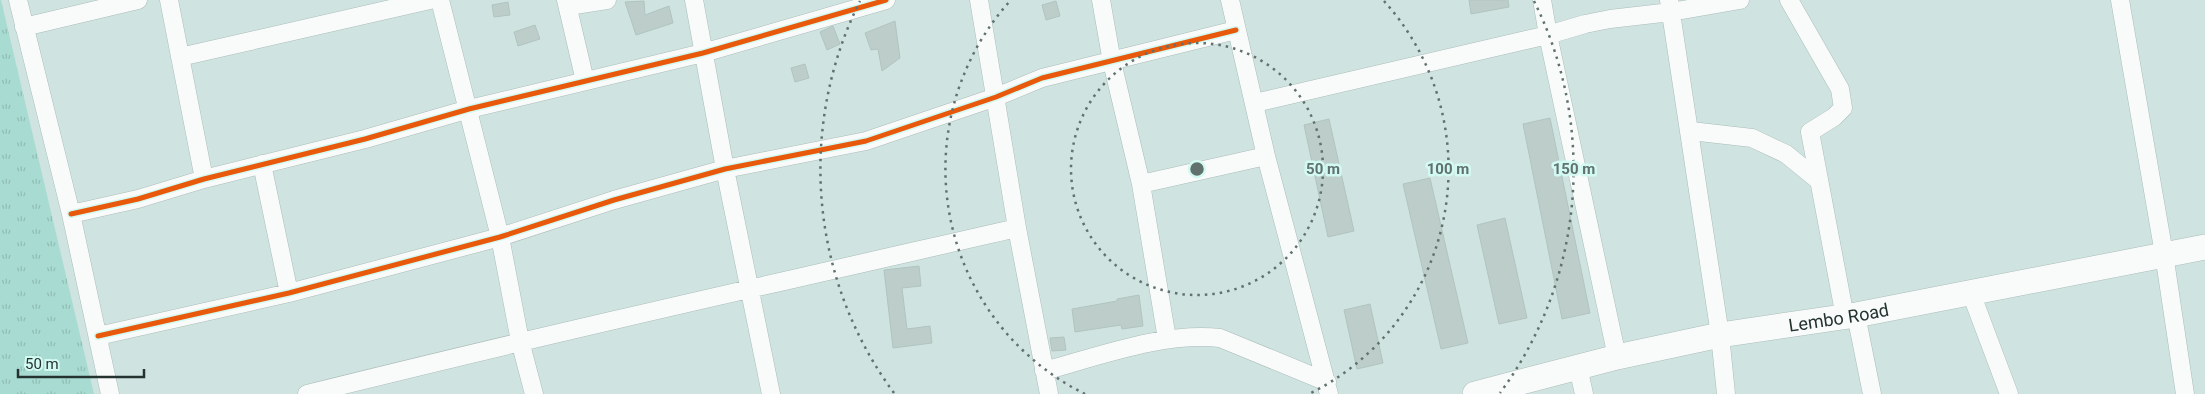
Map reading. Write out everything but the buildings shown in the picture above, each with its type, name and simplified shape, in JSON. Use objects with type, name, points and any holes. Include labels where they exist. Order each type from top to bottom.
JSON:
[{"type":"street","points":[[18,0],[70,214],[110,394]]},
{"type":"street","points":[[24,27],[138,0]]},
{"type":"street","points":[[169,0],[204,179]]},
{"type":"street","points":[[180,57],[430,0]]},
{"type":"street","points":[[440,0],[500,237],[520,341],[534,394]]},
{"type":"street","points":[[585,81],[567,3],[607,0]]},
{"type":"street","points":[[694,0],[725,169],[771,394]]},
{"type":"street","points":[[70,214],[138,199],[204,179],[365,139],[469,109],[703,53],[844,6],[886,0]]},
{"type":"street","points":[[979,0],[1017,228],[1049,394]]},
{"type":"street","points":[[1101,0],[1112,62],[1141,184],[1167,339]]},
{"type":"street","points":[[1230,0],[1266,156],[1328,388]]},
{"type":"street","points":[[1542,0],[1617,357]]},
{"type":"street","points":[[1255,103],[1585,24],[1670,6],[1740,0]]},
{"type":"street","points":[[1789,0],[1840,89],[1843,108],[1834,117],[1810,132],[1818,180],[1850,316],[1872,394]]},
{"type":"street","points":[[2120,0],[2164,254],[2185,394]]},
{"type":"street","points":[[1670,6],[1720,335],[1726,394]]},
{"type":"street","points":[[98,336],[289,293],[500,237],[614,200],[725,169],[866,141],[996,97],[1042,78],[1236,30]]},
{"type":"street","points":[[1690,131],[1752,138],[1786,154],[1818,180]]},
{"type":"street","points":[[1141,184],[1266,156]]},
{"type":"street","points":[[262,164],[289,293]]},
{"type":"street","points":[[307,394],[520,341],[630,318],[1017,228]]},
{"type":"street","name":"Lembo Road","points":[[1475,394],[1617,357],[1720,335],[1850,316],[2205,246]]},
{"type":"street","points":[[1971,293],[2009,394]]},
{"type":"street","points":[[1044,370],[1167,339],[1220,338],[1328,388]]},
{"type":"street","points":[[1578,367],[1584,394]]},
{"type":"green space","points":[[1,0],[94,394],[0,394]]},
{"type":"cycle path","points":[[71,214],[138,199],[204,179],[365,139],[469,109],[703,53],[886,0]]},
{"type":"cycle path","points":[[98,336],[289,293],[500,237],[614,200],[725,169],[866,141],[996,97],[1042,78],[1236,30]]}]
